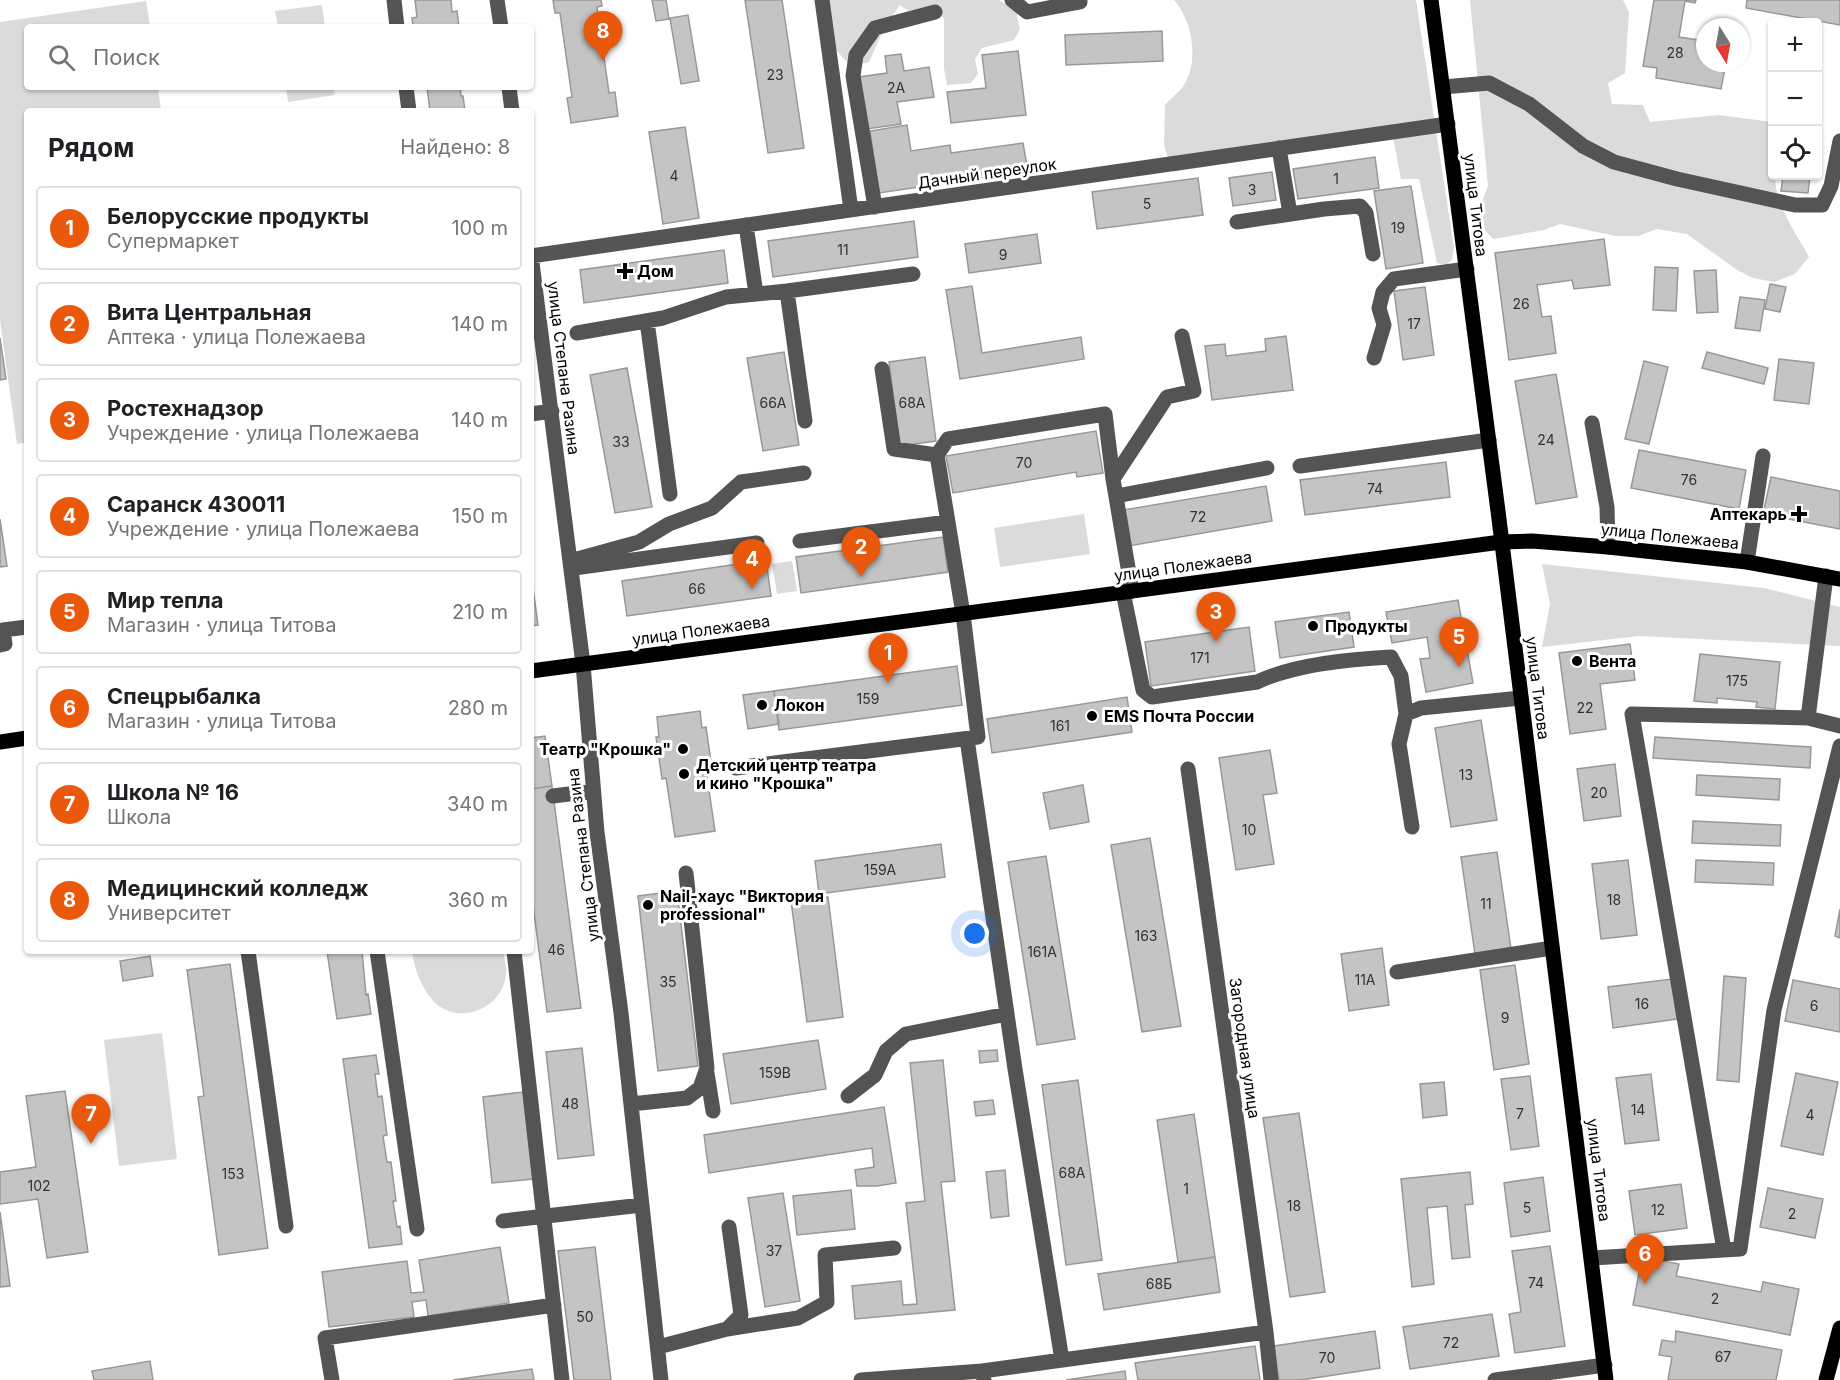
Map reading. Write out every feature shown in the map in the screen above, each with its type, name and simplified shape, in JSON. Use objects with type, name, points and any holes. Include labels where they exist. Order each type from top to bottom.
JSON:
[{"type":"main road","name":"улица Титова","points":[[1431,0],[1489,440],[1605,1373]]},
{"type":"main road","name":"улица Полежаева","points":[[534,671],[1501,542],[1532,541],[1608,547],[1747,562],[1833,577]]},
{"type":"main road","points":[[0,742],[24,738]]},
{"type":"main road","points":[[1826,1380],[1840,1328]]},
{"type":"street","points":[[394,0],[397,24]]},
{"type":"street","points":[[497,0],[501,24]]},
{"type":"street","points":[[822,0],[852,210]]},
{"type":"street","points":[[1012,0],[1027,12],[1080,2],[1080,0]]},
{"type":"street","points":[[875,207],[853,76],[856,55],[875,28],[935,12]]},
{"type":"street","points":[[1443,87],[1489,83],[1530,104],[1583,146],[1614,162],[1677,179],[1795,205],[1822,205],[1832,186],[1840,141]]},
{"type":"street","points":[[406,90],[409,108]]},
{"type":"street","points":[[509,90],[512,108]]},
{"type":"street","name":"Дачный переулок","points":[[534,256],[1448,124]]},
{"type":"street","points":[[1279,148],[1290,214]]},
{"type":"street","points":[[1238,222],[1360,206],[1366,213],[1372,254]]},
{"type":"street","points":[[746,225],[756,294]]},
{"type":"street","points":[[1374,358],[1383,325],[1379,308],[1383,292],[1394,279],[1467,269]]},
{"type":"street","points":[[577,333],[663,318],[726,297],[913,274]]},
{"type":"street","name":"улица Степана Разина","points":[[534,278],[583,664],[593,790],[662,1380]]},
{"type":"street","points":[[787,291],[805,421]]},
{"type":"street","points":[[647,321],[670,494]]},
{"type":"street","points":[[1113,479],[1167,397],[1194,391],[1182,336]]},
{"type":"street","points":[[882,369],[894,449],[937,455]]},
{"type":"street","points":[[534,414],[552,411]]},
{"type":"street","points":[[736,768],[978,737],[963,614],[937,455],[948,439],[1105,414],[1143,690],[1152,697],[1257,682],[1292,670],[1391,657],[1401,676],[1406,714],[1399,744],[1412,827]]},
{"type":"street","points":[[1592,423],[1607,507],[1608,547]]},
{"type":"street","points":[[1300,466],[1489,440]]},
{"type":"street","points":[[1747,562],[1763,456]]},
{"type":"street","points":[[1116,496],[1267,468]]},
{"type":"street","points":[[570,565],[639,542],[669,524],[712,508],[741,482],[804,473]]},
{"type":"street","points":[[800,541],[948,522]]},
{"type":"street","points":[[570,565],[757,543]]},
{"type":"street","points":[[1808,718],[1833,577]]},
{"type":"street","points":[[0,645],[5,644],[3,630],[24,627]]},
{"type":"street","points":[[1406,714],[1421,708],[1521,698]]},
{"type":"street","points":[[1724,1250],[1632,714],[1808,718],[1840,726]]},
{"type":"street","points":[[967,739],[1007,1014],[1062,1360]]},
{"type":"street","points":[[1592,1258],[1740,1249],[1774,1010],[1840,746]]},
{"type":"street","name":"Загородная улица","points":[[1188,769],[1271,1380]]},
{"type":"street","points":[[553,796],[593,790]]},
{"type":"street","points":[[686,873],[713,1111]]},
{"type":"street","points":[[1397,972],[1552,948]]},
{"type":"street","points":[[248,954],[286,1226]]},
{"type":"street","points":[[377,954],[417,1229]]},
{"type":"street","points":[[514,954],[562,1380]]},
{"type":"street","points":[[848,1096],[875,1075],[886,1051],[906,1034],[1007,1014]]},
{"type":"street","points":[[631,1104],[687,1098],[700,1088],[707,1068]]},
{"type":"street","points":[[503,1221],[642,1205]]},
{"type":"street","points":[[728,1329],[741,1316],[729,1227]]},
{"type":"street","points":[[658,1347],[728,1329],[798,1318],[827,1302],[825,1255],[894,1248]]},
{"type":"street","points":[[332,1380],[325,1338],[554,1305]]},
{"type":"street","points":[[861,1380],[983,1376],[1062,1360],[1266,1332]]},
{"type":"street","points":[[1495,1380],[1605,1373]]},
{"type":"shaded area","points":[[819,0],[999,0],[1016,11],[1020,29],[1014,40],[982,48],[975,59],[978,74],[971,83],[947,85],[944,68],[944,18],[929,8],[908,11],[900,5],[885,26],[869,62],[854,66],[844,59],[821,33]]},
{"type":"shaded area","points":[[1174,0],[1416,0],[1454,248],[1452,260],[1446,265],[1437,263],[1419,179],[1401,179],[1393,137],[1172,172],[1164,145],[1165,105],[1182,88],[1188,78],[1192,55],[1190,31],[1181,9]]},
{"type":"shaded area","points":[[1470,0],[1623,0],[1629,12],[1625,73],[1608,83],[1612,104],[1643,105],[1650,122],[1719,115],[1768,121],[1768,180],[1775,180],[1782,208],[1809,257],[1795,274],[1774,282],[1753,278],[1737,270],[1687,234],[1657,229],[1638,236],[1615,236],[1560,224],[1544,230],[1494,239],[1484,228],[1480,215],[1488,186]]},
{"type":"shaded area","points":[[146,1],[150,24],[24,24],[24,90],[158,90],[161,108],[24,108],[24,443],[17,444],[0,320],[0,22]]},
{"type":"shaded area","points":[[322,5],[325,24],[277,24],[275,11]]},
{"type":"shaded area","points":[[286,90],[334,90],[335,95],[288,102]]},
{"type":"shaded area","points":[[1084,514],[1090,554],[1000,567],[994,528]]},
{"type":"shaded area","points":[[792,561],[797,591],[777,594],[772,564]]},
{"type":"shaded area","points":[[1542,564],[1764,588],[1840,607],[1840,646],[1639,636],[1542,647],[1550,604]]},
{"type":"shaded area","points":[[413,954],[504,954],[506,972],[499,994],[492,1002],[473,1012],[463,1013],[442,1008],[430,998],[415,967]]},
{"type":"shaded area","points":[[162,1033],[177,1159],[119,1166],[104,1040]]},
{"type":"building","points":[[415,0],[451,0],[452,12],[457,11],[459,24],[413,24],[412,18],[417,17]]},
{"type":"building","points":[[553,0],[601,0],[602,6],[597,7],[609,93],[615,92],[618,116],[571,123],[567,98],[572,97],[560,13],[555,13]]},
{"type":"building","points":[[652,0],[666,0],[669,19],[656,21]]},
{"type":"building","points":[[745,0],[782,0],[804,148],[768,153]]},
{"type":"building","points":[[1654,0],[1696,0],[1695,3],[1685,1],[1679,37],[1696,40],[1696,72],[1724,72],[1721,89],[1656,78],[1657,68],[1643,66]]},
{"type":"building","points":[[1747,0],[1840,0],[1840,25],[1822,22],[1822,18],[1801,18],[1746,8]]},
{"type":"building","points":[[688,15],[699,81],[681,84],[670,18]]},
{"type":"building","points":[[1162,31],[1163,61],[1066,65],[1065,35]]},
{"type":"building","points":[[1018,51],[1026,115],[951,123],[947,92],[986,88],[982,55]]},
{"type":"building","points":[[901,54],[904,71],[929,67],[934,97],[897,102],[901,124],[867,129],[859,77],[887,73],[885,56]]},
{"type":"building","points":[[427,90],[460,90],[465,108],[430,108]]},
{"type":"building","points":[[907,125],[911,151],[950,145],[951,153],[1023,143],[1028,171],[879,193],[870,131]]},
{"type":"building","points":[[685,127],[699,218],[663,224],[649,132]]},
{"type":"building","points":[[1375,157],[1379,188],[1298,199],[1293,169]]},
{"type":"building","points":[[1272,172],[1276,200],[1233,206],[1229,178]]},
{"type":"building","points":[[1198,178],[1203,215],[1097,229],[1092,192]]},
{"type":"building","points":[[1782,180],[1810,180],[1808,193],[1781,191]]},
{"type":"building","points":[[1411,186],[1423,263],[1386,269],[1374,191]]},
{"type":"building","points":[[914,221],[918,257],[773,277],[768,241]]},
{"type":"building","points":[[1037,234],[1041,263],[969,273],[965,244]]},
{"type":"building","points":[[1604,239],[1610,285],[1574,289],[1572,280],[1537,285],[1542,317],[1551,316],[1556,353],[1509,360],[1495,253]]},
{"type":"building","points":[[724,250],[728,283],[584,303],[580,270]]},
{"type":"building","points":[[1655,267],[1678,268],[1676,311],[1653,310]]},
{"type":"building","points":[[1716,270],[1718,312],[1697,313],[1694,271]]},
{"type":"building","points":[[1770,284],[1786,287],[1780,312],[1765,309]]},
{"type":"building","points":[[972,286],[982,353],[1081,337],[1084,359],[960,379],[946,290]]},
{"type":"building","points":[[1425,287],[1434,355],[1403,360],[1394,291]]},
{"type":"building","points":[[1740,297],[1765,300],[1760,331],[1735,328]]},
{"type":"building","points":[[1286,336],[1293,390],[1212,400],[1205,346],[1225,344],[1226,356],[1266,351],[1265,339]]},
{"type":"building","points":[[0,338],[6,379],[0,380]]},
{"type":"building","points":[[784,352],[799,445],[763,451],[747,358]]},
{"type":"building","points":[[1707,352],[1768,368],[1764,384],[1702,368]]},
{"type":"building","points":[[925,357],[936,441],[900,446],[889,362]]},
{"type":"building","points":[[1779,359],[1814,363],[1809,404],[1774,400]]},
{"type":"building","points":[[1644,361],[1668,367],[1649,444],[1625,439]]},
{"type":"building","points":[[627,368],[652,507],[615,513],[590,375]]},
{"type":"building","points":[[1556,374],[1577,497],[1536,504],[1515,381]]},
{"type":"building","points":[[1096,431],[1103,473],[1077,477],[1076,472],[953,493],[946,456]]},
{"type":"building","points":[[1639,450],[1746,470],[1739,509],[1631,488]]},
{"type":"building","points":[[1446,462],[1450,497],[1305,515],[1300,480]]},
{"type":"building","points":[[1771,477],[1840,491],[1840,529],[1763,514]]},
{"type":"building","points":[[1266,486],[1272,521],[1129,546],[1123,510]]},
{"type":"building","points":[[0,519],[7,566],[0,567]]},
{"type":"building","points":[[943,537],[948,572],[801,593],[796,557]]},
{"type":"building","points":[[766,560],[771,596],[627,616],[622,581]]},
{"type":"building","points":[[534,595],[538,625],[534,626]]},
{"type":"building","points":[[1458,600],[1473,683],[1426,692],[1420,659],[1430,658],[1427,637],[1392,643],[1386,612]]},
{"type":"building","points":[[1349,612],[1354,647],[1280,658],[1275,622]]},
{"type":"building","points":[[1249,627],[1255,671],[1151,686],[1145,642]]},
{"type":"building","points":[[1630,644],[1635,680],[1600,684],[1606,729],[1570,734],[1559,653]]},
{"type":"building","points":[[1700,654],[1780,662],[1775,709],[1756,707],[1757,702],[1717,698],[1717,703],[1694,701]]},
{"type":"building","points":[[957,666],[962,705],[779,730],[774,691]]},
{"type":"building","points":[[774,691],[779,724],[748,729],[743,695]]},
{"type":"building","points":[[1127,697],[1132,732],[992,753],[987,719]]},
{"type":"building","name":"Детский центр театра и кино \"Крошка\"","points":[[700,711],[702,728],[706,727],[712,769],[706,770],[715,831],[675,837],[666,778],[662,779],[656,737],[659,737],[657,717]]},
{"type":"building","points":[[1481,720],[1497,820],[1451,827],[1435,728]]},
{"type":"building","points":[[545,736],[552,786],[534,789],[534,738]]},
{"type":"building","points":[[1655,737],[1811,747],[1810,768],[1653,758]]},
{"type":"building","points":[[1270,750],[1277,793],[1263,795],[1274,864],[1236,870],[1219,758]]},
{"type":"building","points":[[1615,764],[1621,816],[1584,821],[1577,769]]},
{"type":"building","points":[[1697,775],[1780,779],[1779,800],[1696,795]]},
{"type":"building","points":[[1083,785],[1089,822],[1050,829],[1043,793]]},
{"type":"building","points":[[552,786],[581,1008],[547,1012],[534,913],[534,789]]},
{"type":"building","points":[[1693,821],[1781,825],[1780,846],[1692,843]]},
{"type":"building","points":[[1150,838],[1181,1026],[1142,1032],[1111,845]]},
{"type":"building","points":[[941,844],[945,877],[819,894],[815,861]]},
{"type":"building","points":[[1497,852],[1511,949],[1475,954],[1461,857]]},
{"type":"building","points":[[1046,856],[1075,1039],[1037,1045],[1008,862]]},
{"type":"building","points":[[1628,860],[1637,935],[1601,939],[1592,864]]},
{"type":"building","points":[[1696,860],[1774,863],[1773,885],[1695,882]]},
{"type":"building","points":[[677,891],[698,1066],[658,1071],[638,896]]},
{"type":"building","points":[[828,897],[843,1017],[807,1022],[791,901]]},
{"type":"building","points":[[1840,909],[1840,938],[1835,936]]},
{"type":"building","points":[[1382,948],[1389,1005],[1349,1011],[1341,954]]},
{"type":"building","points":[[327,954],[362,954],[366,995],[368,994],[371,1014],[337,1019]]},
{"type":"building","points":[[150,956],[153,976],[123,981],[120,961]]},
{"type":"building","points":[[230,964],[268,1248],[219,1255],[198,1097],[204,1096],[187,970]]},
{"type":"building","points":[[1515,965],[1529,1064],[1494,1070],[1480,970]]},
{"type":"building","points":[[1724,976],[1746,978],[1739,1082],[1717,1080]]},
{"type":"building","points":[[1672,979],[1677,1019],[1613,1028],[1608,987]]},
{"type":"building","points":[[1793,980],[1840,989],[1840,1032],[1785,1021]]},
{"type":"building","points":[[818,1040],[826,1089],[731,1104],[723,1054]]},
{"type":"building","points":[[582,1048],[594,1155],[558,1159],[546,1052]]},
{"type":"building","points":[[997,1050],[998,1061],[980,1063],[979,1051]]},
{"type":"building","points":[[376,1055],[379,1074],[375,1074],[378,1097],[382,1096],[387,1135],[383,1136],[387,1162],[391,1162],[396,1201],[393,1201],[402,1244],[369,1248],[343,1059]]},
{"type":"building","points":[[943,1060],[955,1181],[941,1182],[955,1310],[855,1319],[852,1286],[901,1281],[903,1305],[917,1304],[906,1203],[925,1201],[910,1063]]},
{"type":"building","points":[[1796,1073],[1838,1082],[1823,1155],[1781,1146]]},
{"type":"building","points":[[1651,1074],[1659,1140],[1625,1144],[1616,1078]]},
{"type":"building","points":[[1530,1076],[1539,1146],[1511,1150],[1501,1079]]},
{"type":"building","points":[[1078,1080],[1102,1260],[1066,1265],[1042,1085]]},
{"type":"building","points":[[1444,1082],[1447,1115],[1423,1118],[1420,1084]]},
{"type":"building","points":[[65,1091],[88,1252],[47,1258],[38,1199],[0,1204],[0,1172],[36,1167],[26,1096]]},
{"type":"building","points":[[523,1092],[533,1179],[492,1183],[483,1097]]},
{"type":"building","points":[[993,1100],[995,1114],[976,1116],[974,1102]]},
{"type":"building","points":[[884,1107],[896,1183],[857,1186],[855,1170],[874,1167],[872,1148],[709,1173],[704,1135]]},
{"type":"building","points":[[1299,1113],[1325,1292],[1290,1297],[1263,1118]]},
{"type":"building","points":[[1194,1114],[1215,1257],[1178,1262],[1157,1120]]},
{"type":"building","points":[[1005,1170],[1009,1216],[991,1218],[986,1172]]},
{"type":"building","points":[[1470,1172],[1473,1204],[1465,1205],[1470,1257],[1452,1259],[1447,1206],[1427,1208],[1434,1284],[1412,1287],[1401,1179]]},
{"type":"building","points":[[1543,1177],[1550,1231],[1511,1237],[1504,1183]]},
{"type":"building","points":[[1681,1184],[1687,1228],[1635,1235],[1629,1191]]},
{"type":"building","points":[[1768,1188],[1823,1199],[1815,1238],[1760,1227]]},
{"type":"building","points":[[851,1190],[855,1229],[797,1235],[793,1196]]},
{"type":"building","points":[[783,1193],[800,1301],[765,1307],[748,1198]]},
{"type":"building","points":[[0,1212],[10,1286],[0,1287]]},
{"type":"building","points":[[1550,1246],[1565,1346],[1515,1353],[1509,1314],[1521,1312],[1512,1251]]},
{"type":"building","points":[[500,1247],[509,1303],[428,1316],[426,1300],[412,1302],[414,1317],[329,1327],[322,1272],[407,1261],[411,1293],[424,1292],[419,1260]]},
{"type":"building","points":[[595,1247],[611,1380],[574,1380],[558,1251]]},
{"type":"building","points":[[1215,1257],[1220,1292],[1104,1310],[1098,1274]]},
{"type":"building","points":[[1642,1257],[1679,1264],[1676,1276],[1761,1292],[1763,1282],[1799,1289],[1790,1335],[1633,1305]]},
{"type":"building","points":[[1492,1314],[1499,1356],[1410,1369],[1403,1327]]},
{"type":"building","points":[[1375,1331],[1380,1368],[1301,1380],[1279,1380],[1274,1346]]},
{"type":"building","points":[[1676,1331],[1782,1350],[1776,1380],[1668,1380],[1672,1357],[1659,1355],[1662,1340],[1675,1342]]},
{"type":"building","points":[[1255,1346],[1260,1380],[1138,1380],[1135,1363]]},
{"type":"building","points":[[150,1361],[153,1380],[94,1380],[92,1371]]},
{"type":"building","points":[[532,1369],[534,1380],[453,1380]]},
{"type":"building","points":[[1125,1371],[1126,1380],[1066,1380]]},
{"type":"place","name":"Медицинский колледж","points":[[603,61]]},
{"type":"place","name":"Дом","points":[[625,271]]},
{"type":"place","name":"Аптекарь","points":[[1799,514]]},
{"type":"place","name":"Вита Центральная","points":[[861,577]]},
{"type":"place","name":"Саранск 430011","points":[[752,589]]},
{"type":"place","name":"Продукты","points":[[1313,626]]},
{"type":"place","name":"Ростехнадзор","points":[[1216,642]]},
{"type":"place","name":"Вента","points":[[1577,661]]},
{"type":"place","name":"Мир тепла","points":[[1459,667]]},
{"type":"place","name":"Белорусские продукты","points":[[888,683]]},
{"type":"place","name":"Локон","points":[[762,705]]},
{"type":"place","name":"EMS Почта России","points":[[1092,716]]},
{"type":"place","name":"Театр \"Крошка\"","points":[[683,749]]},
{"type":"place","name":"Детский центр театра и кино \"Крошка\"","points":[[684,774]]},
{"type":"place","name":"Nail-хаус \"Виктория professional\"","points":[[648,905]]},
{"type":"place","name":"Школа № 16","points":[[91,1144]]},
{"type":"place","name":"Спецрыбалка","points":[[1645,1284]]}]
